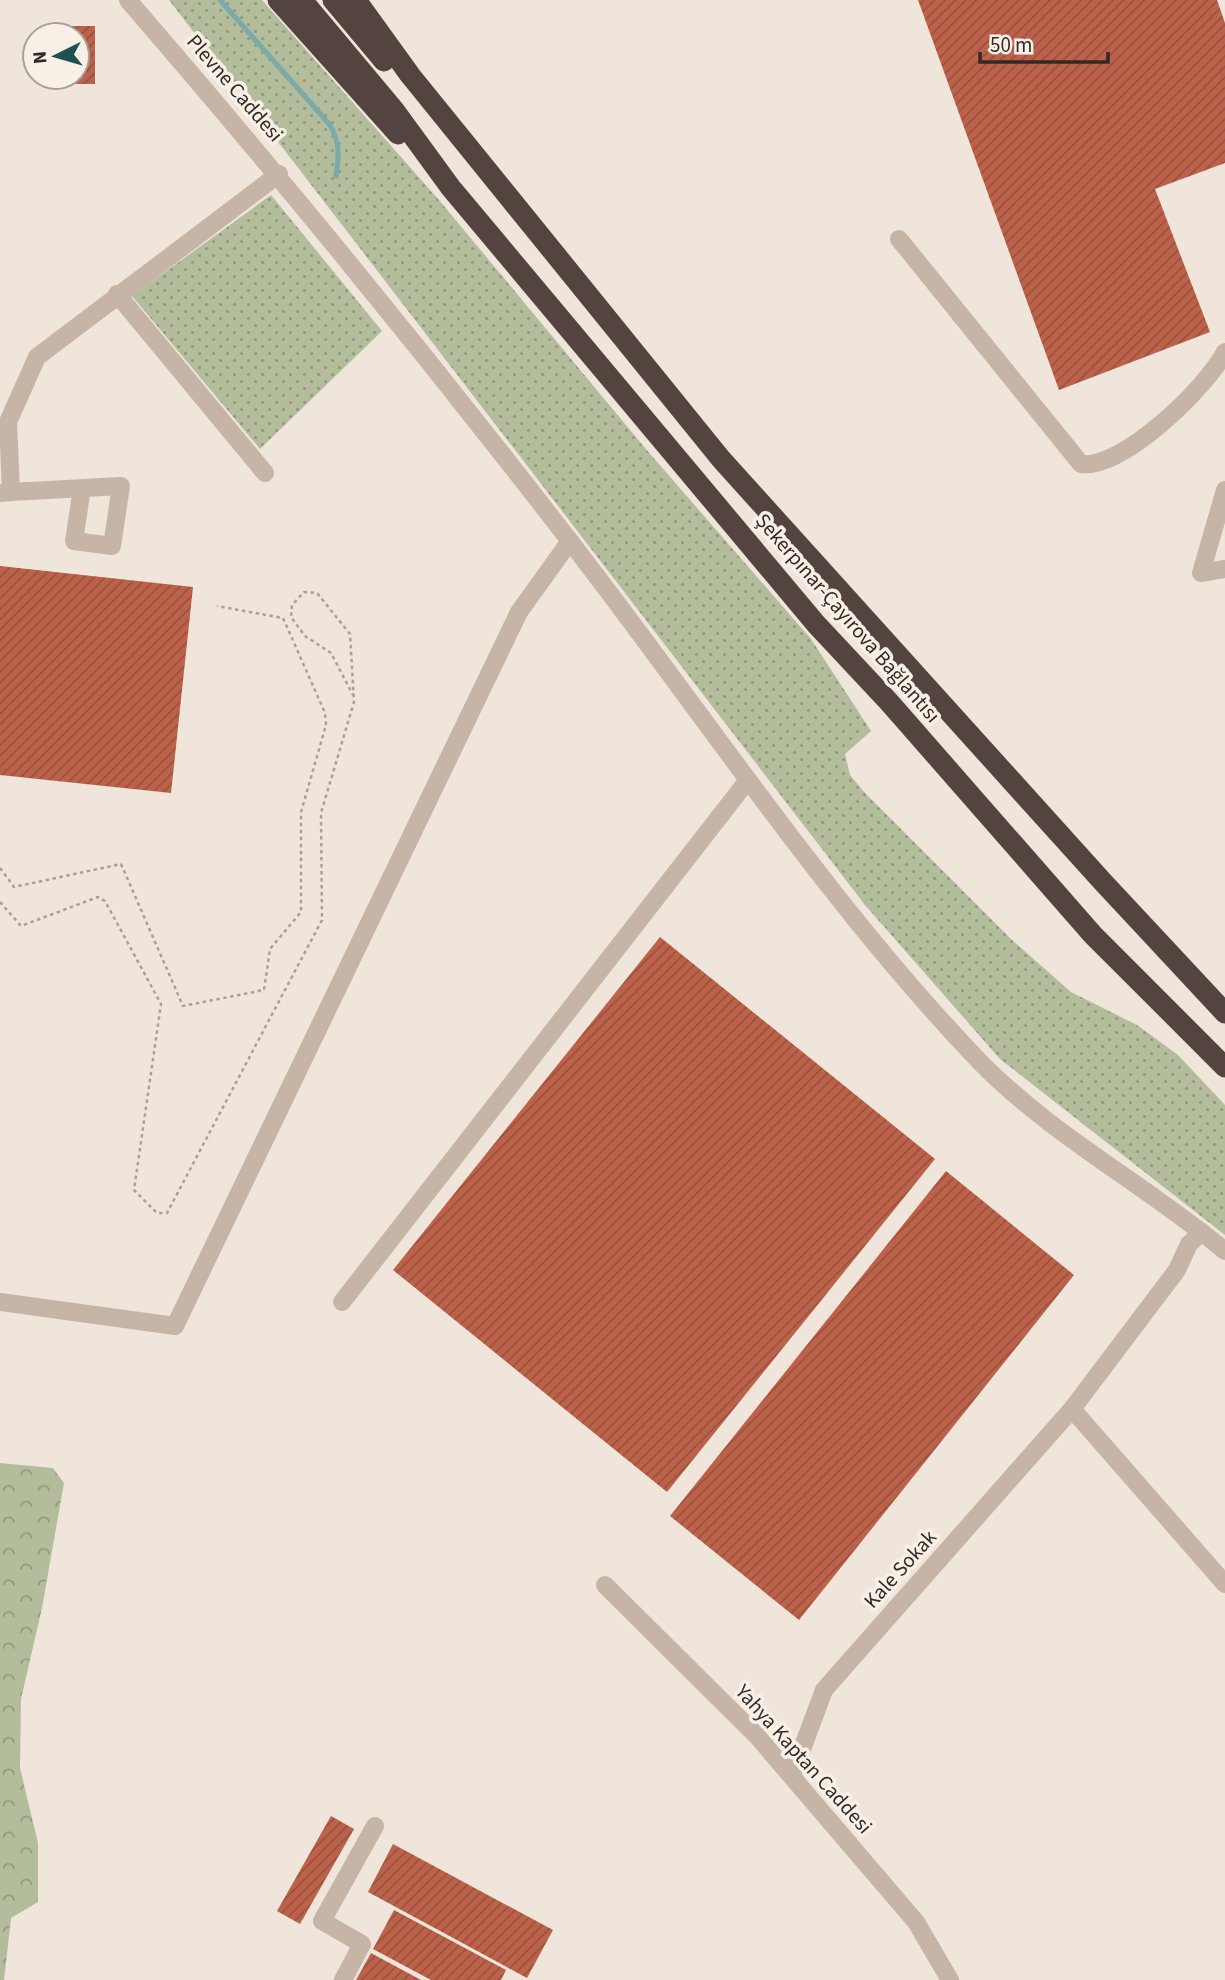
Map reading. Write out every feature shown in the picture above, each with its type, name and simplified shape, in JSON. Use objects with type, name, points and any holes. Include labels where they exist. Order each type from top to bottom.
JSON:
[{"type":"highway","points":[[278,0],[361,96],[451,188]]},
{"type":"highway","points":[[302,0],[394,110],[451,188]]},
{"type":"highway","points":[[334,0],[469,166],[600,312]]},
{"type":"highway","points":[[356,0],[410,75],[600,312]]},
{"type":"highway","name":"Şekerpınar-Çayırova Bağlantısı","points":[[451,188],[816,624],[889,702],[1093,935],[1225,1067]]},
{"type":"highway","name":"Şekerpınar-Çayırova Bağlantısı","points":[[600,312],[721,459],[1092,871],[1225,1013]]},
{"type":"street","name":"Plevne Caddesi","points":[[128,0],[279,174],[570,541],[748,780],[889,961],[982,1064],[1024,1101],[1225,1251]]},
{"type":"street","points":[[82,488],[6,492],[8,422],[37,357],[279,174]]},
{"type":"street","points":[[899,239],[1081,464],[1095,466],[1128,448],[1176,410],[1225,352]]},
{"type":"street","points":[[117,294],[265,473]]},
{"type":"street","points":[[1225,490],[1202,573],[1225,569]]},
{"type":"street","points":[[0,1302],[175,1326],[519,612],[570,541]]},
{"type":"street","points":[[342,1302],[748,780]]},
{"type":"street","name":"Kale Sokak","points":[[792,1776],[824,1689],[1072,1409],[1177,1270],[1189,1244],[1202,1232]]},
{"type":"street","points":[[1072,1409],[1225,1584]]},
{"type":"street","name":"Yahya Kaptan Caddesi","points":[[605,1585],[757,1736],[916,1922],[947,1974]]},
{"type":"street","points":[[343,1980],[362,1944],[322,1921],[375,1826]]},
{"type":"street","points":[[929,1980],[947,1974]]},
{"type":"path","points":[[0,902],[21,926],[98,897],[105,901],[161,1004],[134,1190],[157,1213],[167,1213],[323,920],[321,813],[354,702],[351,634],[317,593],[304,592],[292,605],[291,617],[305,636],[331,653],[353,695]]},
{"type":"path","points":[[0,868],[14,887],[121,864],[183,1006],[264,990],[270,949],[301,912],[301,811],[326,725],[325,713],[283,618],[217,606]]},
{"type":"green space","points":[[169,0],[262,0],[439,200],[645,448],[811,639],[871,731],[845,754],[850,775],[865,793],[1011,939],[1071,992],[1137,1025],[1178,1055],[1225,1105],[1225,1235],[1000,1059],[865,905]]},
{"type":"green space","points":[[271,195],[382,331],[260,449],[132,296]]},
{"type":"green space","points":[[0,1463],[53,1468],[64,1483],[42,1608],[21,1699],[20,1768],[38,1843],[38,1902],[11,1918],[4,1980],[0,1980]]},
{"type":"building","points":[[918,0],[1217,0],[1225,23],[1225,163],[1155,189],[1210,332],[1059,390]]},
{"type":"building","points":[[91,26],[95,26],[95,84],[91,84]]},
{"type":"building","points":[[0,566],[193,587],[171,793],[0,775]]},
{"type":"building","points":[[660,937],[935,1159],[667,1492],[393,1270]]},
{"type":"building","points":[[946,1171],[1074,1275],[799,1620],[670,1516]]},
{"type":"building","points":[[331,1816],[354,1829],[300,1924],[277,1911]]},
{"type":"building","points":[[393,1844],[553,1930],[527,1978],[368,1892]]},
{"type":"building","points":[[394,1910],[506,1970],[501,1980],[431,1980],[373,1949]]},
{"type":"building","points":[[371,1953],[421,1980],[356,1980]]},
{"type":"waterway","points":[[220,0],[330,125],[338,149],[336,176]]}]
